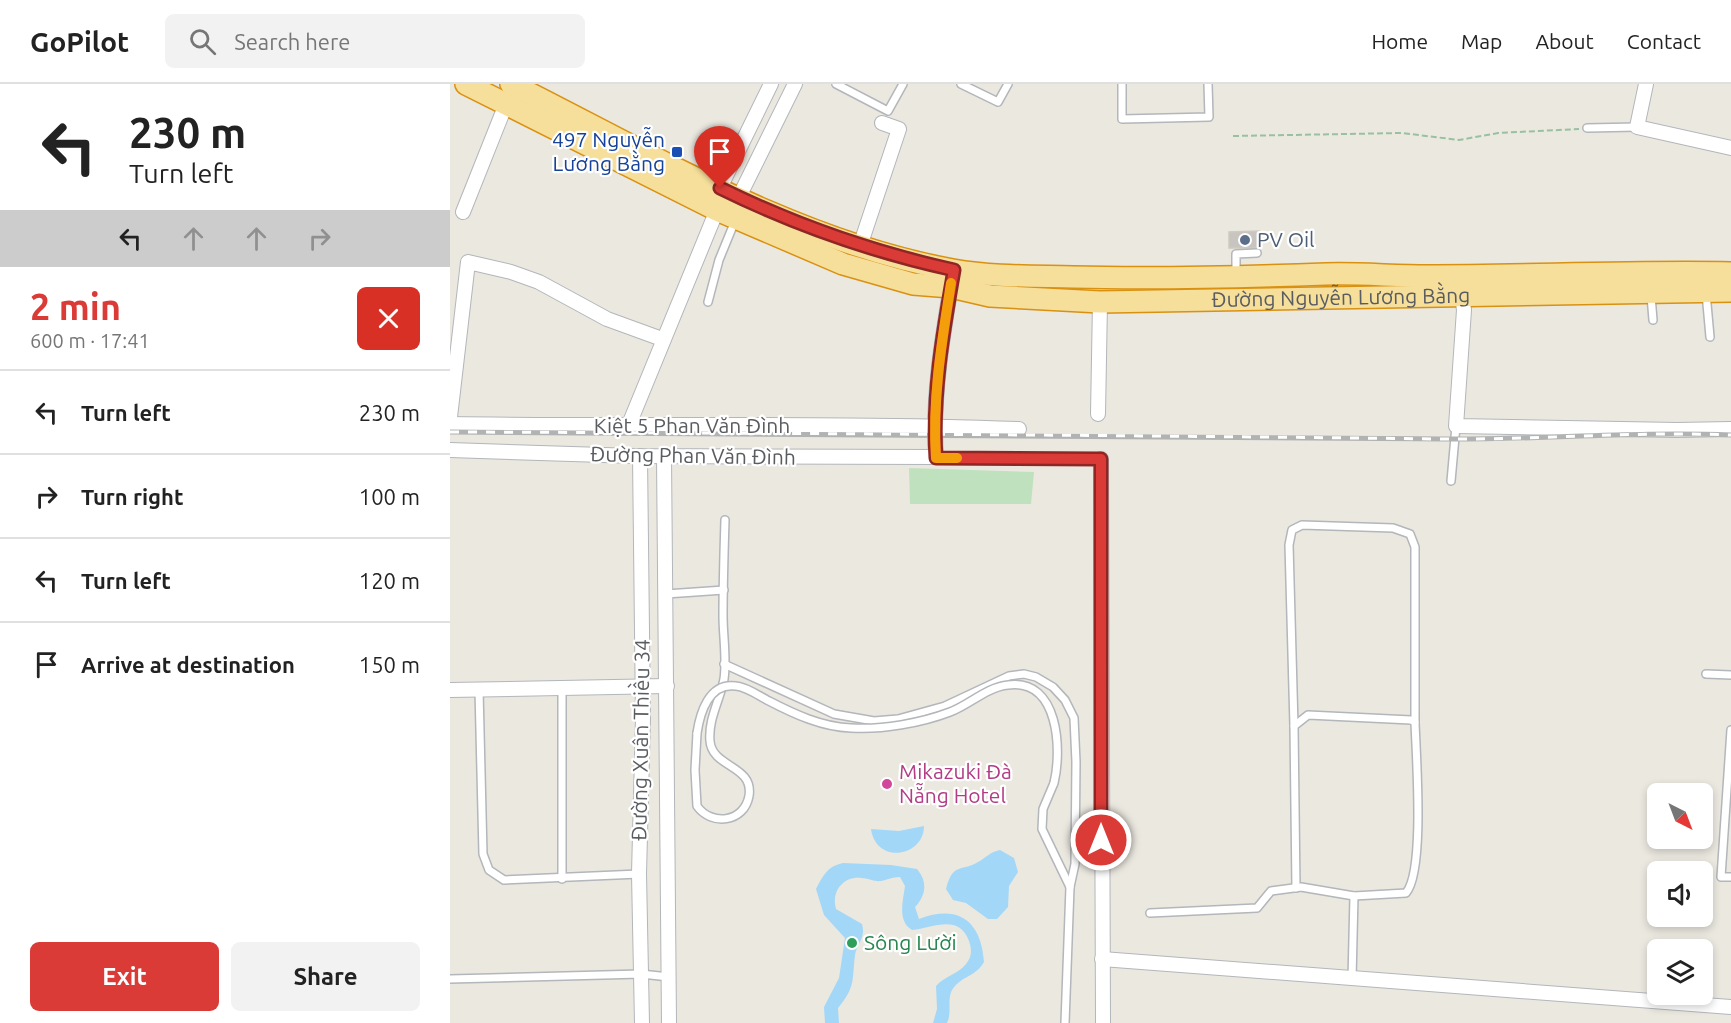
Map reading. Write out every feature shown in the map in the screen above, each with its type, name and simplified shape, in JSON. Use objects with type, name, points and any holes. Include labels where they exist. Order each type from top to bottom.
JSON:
[{"type":"highway","name":"Đường Nguyễn Lương Bằng","points":[[466,84],[508,94],[720,188],[731,209],[860,246],[952,279],[990,296],[1100,302],[1461,285],[1731,291]]},
{"type":"highway","name":"Đường Nguyễn Lương Bằng","points":[[508,94],[843,264],[914,284],[991,275],[1236,277],[1359,273],[1461,285]]},
{"type":"highway","points":[[1461,285],[1523,274],[1731,273]]},
{"type":"street","points":[[720,188],[771,84]]},
{"type":"street","points":[[628,427],[662,339],[795,84]]},
{"type":"street","points":[[1646,84],[1637,127],[1731,148]]},
{"type":"street","points":[[463,212],[508,94]]},
{"type":"street","points":[[860,246],[899,129],[882,123]]},
{"type":"street","points":[[450,417],[457,311],[468,262],[511,272],[539,282],[607,319],[662,339]]},
{"type":"street","points":[[936,458],[934,426],[940,353],[952,279]]},
{"type":"street","points":[[1461,285],[1464,310],[1456,426],[1731,429]]},
{"type":"street","points":[[1098,414],[1100,302]]},
{"type":"street","name":"Kiệt 5 Phan Văn Đình","points":[[450,424],[628,427],[934,426],[1019,429]]},
{"type":"street","name":"Đường Phan Văn Đình","points":[[450,450],[640,456],[936,458]]},
{"type":"street","name":"Đường Xuân Thiều 34","points":[[640,456],[643,687],[639,874],[642,1023]]},
{"type":"street","name":"Đường Xuân Thiều 34","points":[[664,456],[669,1023]]},
{"type":"street","points":[[1101,459],[1103,1023]]},
{"type":"street","points":[[450,690],[667,686]]},
{"type":"street","points":[[1102,959],[1731,1007]]},
{"type":"lane","points":[[836,84],[888,111],[903,84]]},
{"type":"lane","points":[[961,84],[998,102],[1008,84]]},
{"type":"lane","points":[[1122,84],[1122,119],[1209,117],[1208,84]]},
{"type":"lane","points":[[1587,128],[1637,127]]},
{"type":"lane","points":[[708,303],[731,209]]},
{"type":"lane","points":[[1236,277],[1236,254],[1257,253]]},
{"type":"lane","points":[[1651,291],[1653,320]]},
{"type":"lane","points":[[1706,291],[1710,337]]},
{"type":"lane","points":[[1451,481],[1456,426]]},
{"type":"lane","points":[[936,458],[1101,459]]},
{"type":"lane","points":[[725,520],[724,678],[711,722],[710,743],[716,757],[737,769],[747,779],[749,797],[745,806],[734,817],[718,819],[710,817],[697,806],[697,733],[704,705],[712,695],[724,687],[735,686],[826,725],[852,729],[929,718],[950,712],[996,688],[1020,685],[1043,696],[1051,713],[1058,757],[1054,783],[1043,809],[1042,829],[1070,887]]},
{"type":"lane","points":[[1150,913],[1257,908],[1271,891],[1296,888],[1354,896],[1406,893],[1414,880],[1418,804],[1414,547],[1410,534],[1393,528],[1302,525],[1292,530],[1289,545],[1296,888]]},
{"type":"lane","points":[[666,594],[724,590]]},
{"type":"lane","points":[[724,664],[834,714],[874,721],[898,718],[945,706],[1010,676],[1030,675],[1053,687],[1065,700],[1074,718],[1076,762],[1075,852],[1070,887],[1065,1023]]},
{"type":"lane","points":[[1706,674],[1731,675]]},
{"type":"lane","points":[[562,688],[562,879]]},
{"type":"lane","points":[[479,690],[483,854],[489,870],[504,880],[639,874]]},
{"type":"lane","points":[[1294,726],[1308,715],[1403,718],[1415,722]]},
{"type":"lane","points":[[1731,730],[1721,877],[1731,877]]},
{"type":"lane","points":[[1352,979],[1354,896]]},
{"type":"lane","points":[[450,979],[641,974],[669,976]]},
{"type":"path","points":[[1233,136],[1402,133],[1459,140],[1498,133],[1587,128]]},
{"type":"green space","points":[[909,468],[1034,472],[1031,504],[910,504]]},
{"type":"water","points":[[924,826],[922,837],[916,845],[899,853],[881,848],[871,829],[899,831]]},
{"type":"water","points":[[1000,850],[1014,858],[1018,872],[1009,886],[1008,907],[997,919],[988,919],[966,903],[953,900],[946,889],[955,871]]},
{"type":"water","name":"Sông Lười","points":[[843,863],[891,865],[917,869],[924,884],[922,898],[915,907],[919,919],[945,913],[956,915],[965,919],[978,935],[984,962],[978,970],[952,990],[947,1023],[933,1023],[937,1009],[936,986],[968,961],[971,953],[969,941],[959,927],[952,925],[936,925],[912,930],[907,926],[902,910],[905,886],[900,877],[894,877],[883,881],[855,878],[844,882],[837,891],[836,909],[862,924],[863,933],[855,955],[853,977],[848,994],[838,1008],[839,1023],[825,1023],[824,1007],[839,978],[845,938],[824,915],[816,889],[826,872],[833,866]]},
{"type":"building","name":"PV Oil","points":[[1260,231],[1261,248],[1229,248],[1229,232]]},
{"type":"railway","points":[[450,432],[1441,439],[1658,434],[1731,435]]},
{"type":"slow traffic","points":[[951,283],[940,353],[934,433],[936,458],[957,458]]},
{"type":"place","name":"497 Nguyễn Lương Bằng","points":[[677,152]]},
{"type":"place","name":"PV Oil","points":[[1245,240]]},
{"type":"place","name":"Mikazuki Đà Nẵng Hotel","points":[[887,784]]},
{"type":"place","name":"Sông Lười","points":[[852,943]]},
{"type":"route","points":[[720,188],[823,234],[892,256],[954,270],[940,353],[934,433],[936,458],[1101,459],[1101,840]]}]
